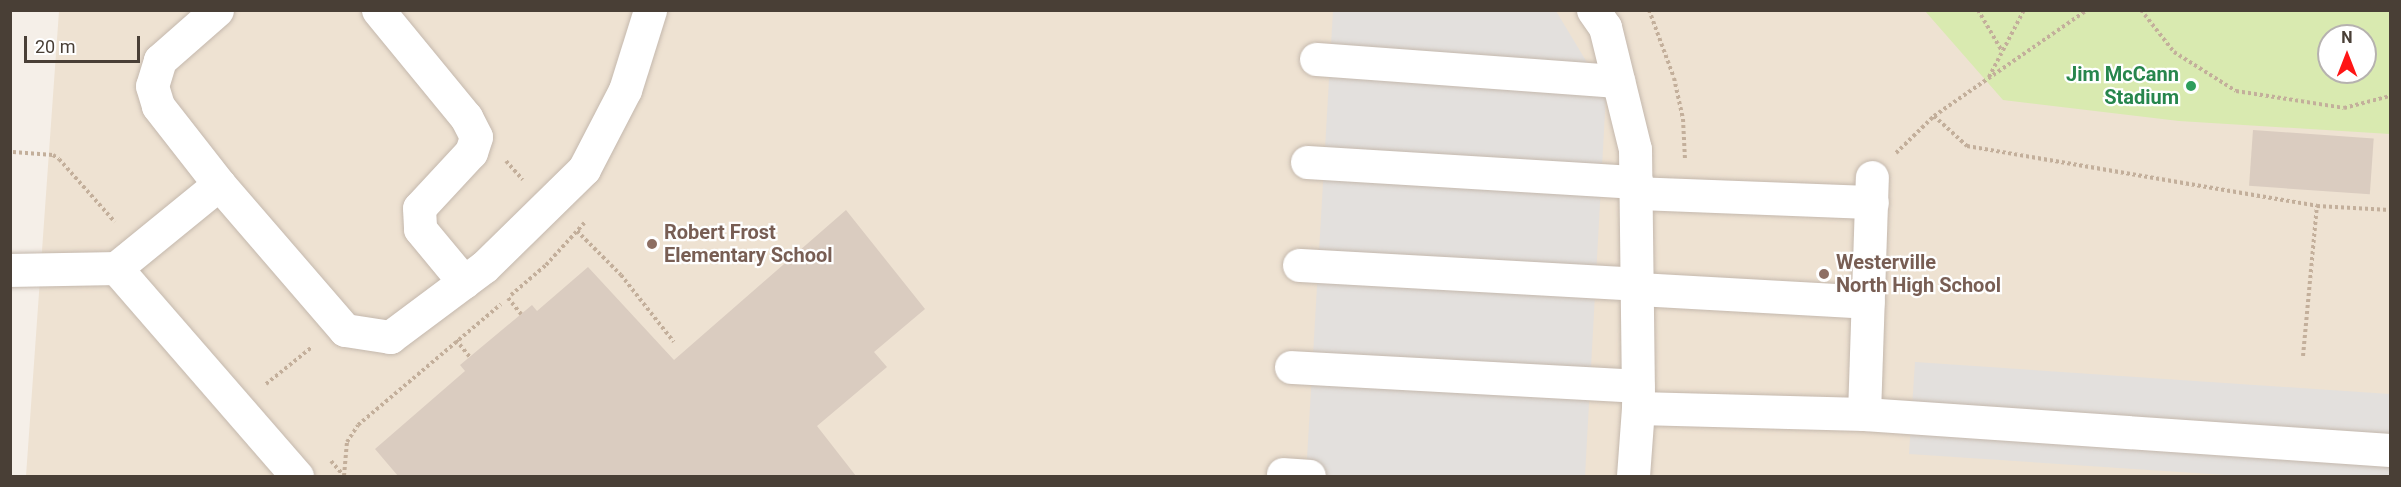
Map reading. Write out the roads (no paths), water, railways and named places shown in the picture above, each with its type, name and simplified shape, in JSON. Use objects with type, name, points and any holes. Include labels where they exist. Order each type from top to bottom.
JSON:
[{"type":"lane","points":[[217,10],[160,60],[152,86],[158,106],[219,184],[345,330],[390,337],[484,267],[584,169],[625,90],[650,10]]},
{"type":"lane","points":[[378,10],[466,117],[476,137],[471,152],[419,208],[420,229],[464,282]]},
{"type":"lane","points":[[1593,10],[1605,27],[1635,149],[1637,397],[1633,477]]},
{"type":"lane","points":[[1316,59],[1618,81]]},
{"type":"lane","points":[[1307,162],[1636,187],[1872,189],[1864,414]]},
{"type":"lane","points":[[10,270],[116,268],[219,184]]},
{"type":"lane","points":[[1299,265],[1868,302]]},
{"type":"lane","points":[[116,268],[297,477]]},
{"type":"lane","points":[[1291,367],[1637,397],[2391,450]]},
{"type":"place","name":"Jim McCann Stadium","points":[[2191,86]]},
{"type":"place","name":"Robert Frost Elementary School","points":[[652,244]]},
{"type":"place","name":"Westerville North High School","points":[[1824,274]]}]
